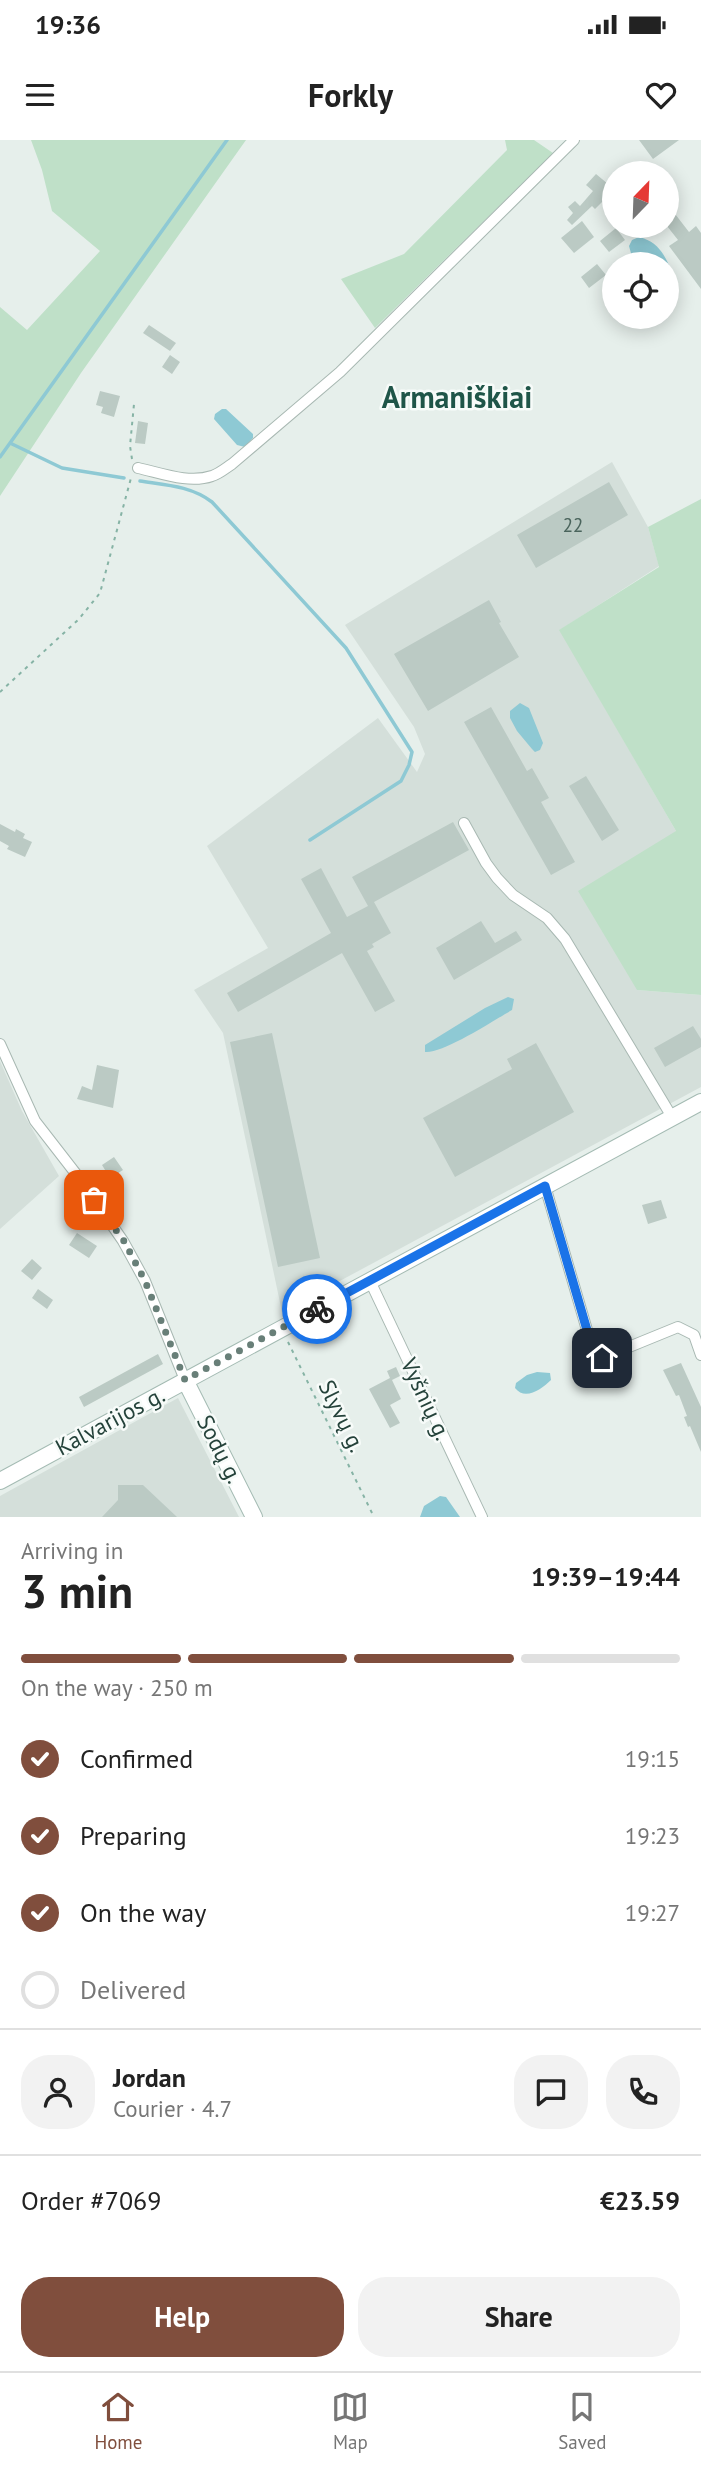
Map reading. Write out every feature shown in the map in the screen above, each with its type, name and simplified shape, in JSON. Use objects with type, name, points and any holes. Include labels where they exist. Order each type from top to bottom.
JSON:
[{"type":"main road","name":"Kalvarijos g.","points":[[0,1481],[701,1102]]},
{"type":"main road","name":"Sodų g.","points":[[185,1380],[254,1517]]},
{"type":"street","points":[[138,468],[199,478],[214,476],[232,464],[340,372],[574,140]]},
{"type":"street","points":[[464,823],[485,863],[497,878],[513,895],[547,918],[565,939],[672,1117]]},
{"type":"street","points":[[0,1044],[35,1121],[124,1241],[145,1281],[185,1380]]},
{"type":"street","points":[[545,1186],[594,1354],[602,1358],[678,1327],[694,1335],[701,1355]]},
{"type":"street","name":"Vyšnių g.","points":[[370,1281],[482,1517]]},
{"type":"path","points":[[0,692],[79,619],[100,593],[130,479],[138,468],[132,460],[131,446],[134,404]]},
{"type":"path","name":"Slyvų g.","points":[[282,1328],[374,1517]]},
{"type":"shaded area","points":[[612,462],[648,527],[659,566],[560,630],[676,831],[637,990],[701,995],[701,1087],[282,1312],[223,1033],[194,990],[268,948],[207,846],[378,718],[417,772],[425,754],[414,727],[345,625]]},
{"type":"shaded area","points":[[0,1061],[22,1111],[59,1176],[0,1229]]},
{"type":"shaded area","points":[[178,1398],[239,1517],[0,1517],[0,1496]]},
{"type":"green space","points":[[31,140],[246,140],[81,373],[0,496],[0,307],[27,330],[100,251],[52,211]]},
{"type":"green space","points":[[505,140],[534,140],[553,153],[375,328],[341,279],[404,254],[507,150]]},
{"type":"green space","points":[[701,499],[701,995],[637,990],[578,891],[676,831],[559,630],[659,567],[648,527]]},
{"type":"water","points":[[642,238],[649,241],[662,252],[631,252],[629,246],[632,240]]},
{"type":"water","points":[[226,409],[253,434],[245,447],[237,445],[214,419],[215,414]]},
{"type":"water","points":[[520,703],[529,708],[543,743],[540,750],[535,752],[510,718],[510,711]]},
{"type":"water","points":[[508,997],[514,999],[512,1010],[444,1048],[425,1052],[425,1045]]},
{"type":"water","points":[[537,1372],[550,1373],[551,1380],[528,1394],[515,1388],[516,1383],[527,1375]]},
{"type":"water","points":[[440,1496],[446,1497],[460,1517],[420,1517],[424,1506]]},
{"type":"building","points":[[639,140],[679,140],[653,159]]},
{"type":"building","points":[[596,174],[602,179],[602,202],[595,209],[592,206],[572,225],[567,220],[573,213],[568,207],[575,201],[580,206],[593,191],[586,185]]},
{"type":"building","points":[[679,219],[689,232],[696,226],[701,233],[701,289],[679,259],[679,252],[673,252],[669,246],[678,240]]},
{"type":"building","points":[[582,221],[594,237],[574,253],[561,238]]},
{"type":"building","points":[[604,238],[625,240],[609,252],[600,241]]},
{"type":"building","points":[[597,264],[602,270],[602,278],[589,288],[581,277]]},
{"type":"building","points":[[149,325],[176,343],[170,351],[143,333]]},
{"type":"building","points":[[170,355],[180,362],[172,374],[162,367]]},
{"type":"building","points":[[100,391],[120,396],[114,417],[101,413],[103,407],[96,405]]},
{"type":"building","points":[[138,421],[148,423],[145,444],[135,443]]},
{"type":"building","points":[[609,482],[628,515],[536,568],[517,535]]},
{"type":"building","points":[[489,600],[519,657],[428,711],[394,654]]},
{"type":"building","points":[[491,707],[527,771],[532,768],[549,798],[541,802],[575,862],[551,875],[464,722]]},
{"type":"building","points":[[586,776],[619,830],[602,841],[569,786]]},
{"type":"building","points":[[453,822],[469,850],[374,902],[391,933],[372,944],[374,947],[367,951],[395,1001],[375,1012],[342,953],[238,1012],[227,993],[331,933],[301,879],[321,868],[347,917],[368,906],[352,877]]},
{"type":"building","points":[[0,824],[25,834],[23,838],[32,842],[25,857],[7,849],[9,846],[0,841]]},
{"type":"building","points":[[481,921],[495,943],[516,931],[522,940],[454,980],[436,948]]},
{"type":"building","points":[[693,1026],[701,1039],[701,1047],[665,1067],[654,1048]]},
{"type":"building","points":[[272,1033],[320,1258],[278,1267],[230,1042]]},
{"type":"building","points":[[536,1043],[574,1112],[455,1177],[423,1118],[512,1069],[507,1059]]},
{"type":"building","points":[[97,1065],[119,1070],[113,1108],[77,1099],[82,1086],[92,1090]]},
{"type":"building","points":[[114,1157],[123,1170],[110,1178],[102,1165]]},
{"type":"building","points":[[661,1200],[667,1218],[648,1224],[642,1205]]},
{"type":"building","points":[[77,1233],[97,1246],[89,1258],[69,1245]]},
{"type":"building","points":[[32,1259],[42,1268],[32,1280],[21,1271]]},
{"type":"building","points":[[38,1289],[53,1300],[47,1309],[32,1298]]},
{"type":"building","points":[[158,1354],[163,1364],[84,1407],[79,1397]]},
{"type":"building","points":[[681,1363],[701,1407],[701,1452],[684,1417],[687,1416],[679,1395],[676,1396],[663,1370]]},
{"type":"building","points":[[396,1367],[400,1376],[392,1380],[401,1399],[390,1405],[400,1423],[390,1428],[369,1389],[390,1378],[387,1371]]},
{"type":"building","points":[[118,1485],[143,1485],[177,1517],[102,1517],[118,1500]]},
{"type":"waterway","points":[[0,457],[227,140]]},
{"type":"waterway","points":[[10,443],[62,468],[124,478]]},
{"type":"waterway","points":[[140,481],[187,489],[212,502],[346,648],[412,752],[401,781],[310,840]]},
{"type":"way so far","points":[[94,1200],[124,1241],[145,1281],[185,1380],[317,1309]]},
{"type":"district","name":"Armaniškiai","points":[[457,398]]},
{"type":"route","points":[[317,1309],[545,1186],[594,1354],[602,1358]]}]
